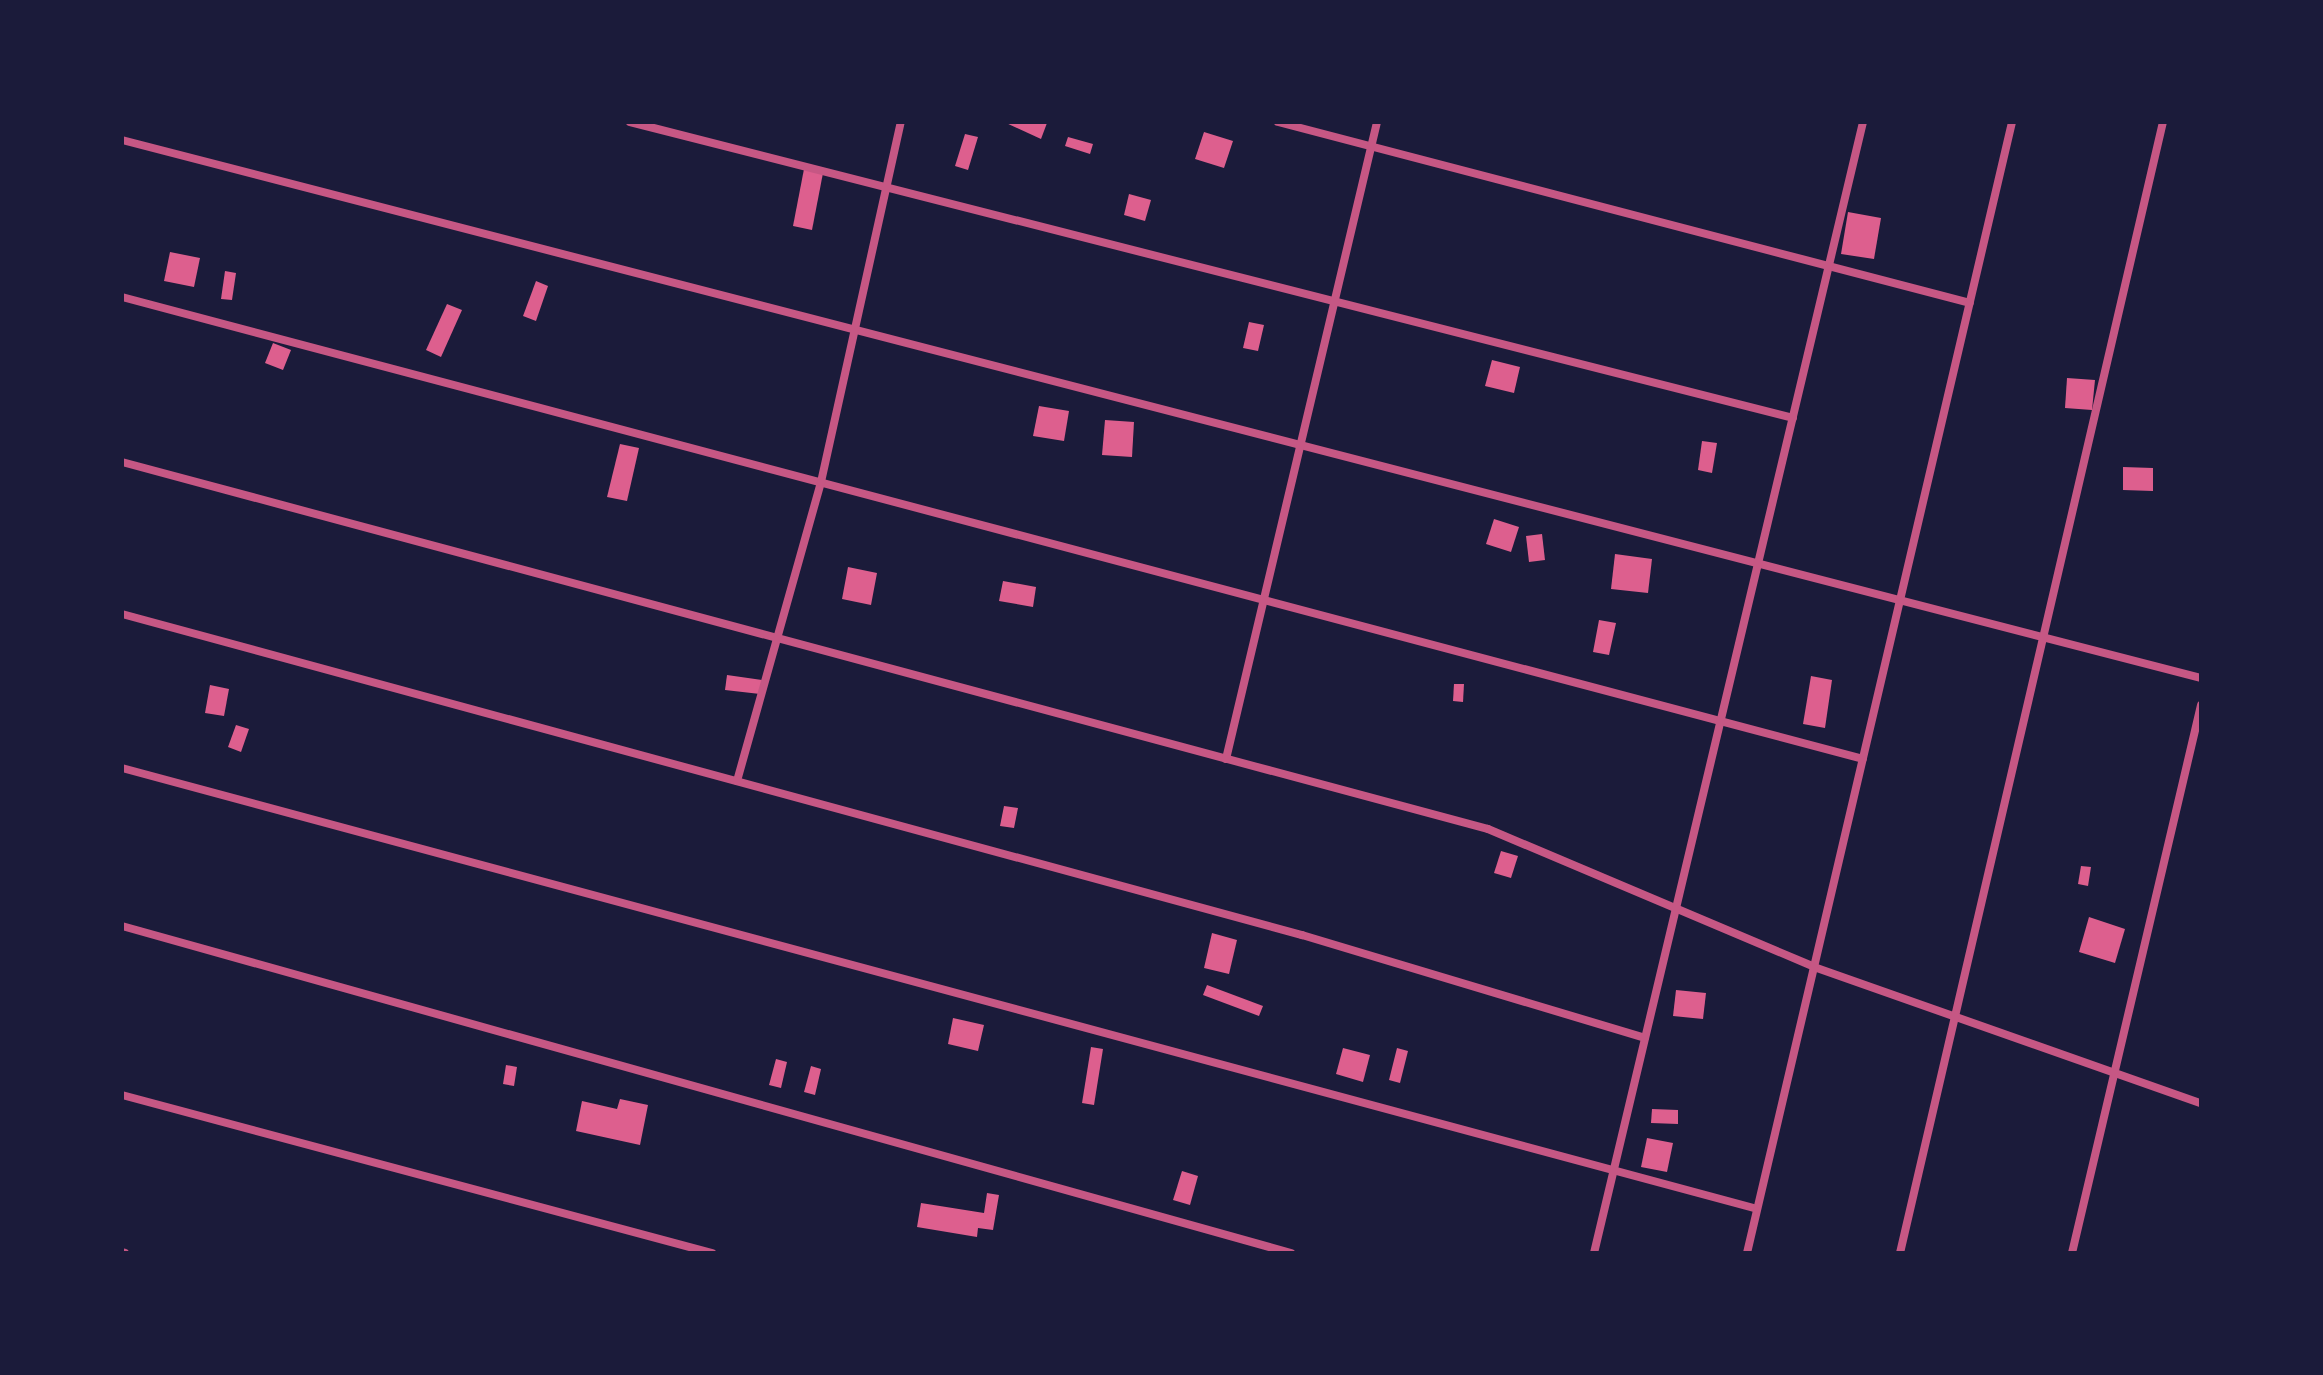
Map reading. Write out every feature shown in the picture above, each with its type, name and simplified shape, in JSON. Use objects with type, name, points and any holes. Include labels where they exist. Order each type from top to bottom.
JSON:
[{"type":"street","points":[[630,122],[1793,418]]},
{"type":"street","points":[[737,781],[781,639],[821,482],[850,330],[901,122]]},
{"type":"street","points":[[1278,122],[1970,303]]},
{"type":"street","points":[[1226,759],[1296,446],[1336,301],[1377,122]]},
{"type":"street","points":[[1594,1253],[1863,122]]},
{"type":"street","points":[[1747,1253],[2012,122]]},
{"type":"street","points":[[1900,1253],[2163,122]]},
{"type":"street","points":[[122,140],[1757,566],[2044,633],[2201,678]]},
{"type":"street","points":[[122,297],[1863,759]]},
{"type":"street","points":[[122,462],[1488,829],[1814,967],[1956,1012],[2201,1103]]},
{"type":"street","points":[[122,614],[1302,935],[1645,1038]]},
{"type":"street","points":[[2072,1253],[2201,705]]},
{"type":"street","points":[[122,768],[1757,1209]]},
{"type":"street","points":[[122,926],[1291,1253]]},
{"type":"street","points":[[122,1095],[712,1253]]},
{"type":"building","points":[[1004,122],[1044,122],[1047,123],[1041,139]]},
{"type":"building","points":[[1204,132],[1233,141],[1224,168],[1195,159]]},
{"type":"building","points":[[965,134],[978,137],[968,170],[955,166]]},
{"type":"building","points":[[1068,137],[1093,144],[1090,154],[1065,146]]},
{"type":"building","points":[[804,169],[823,173],[812,230],[793,226]]},
{"type":"building","points":[[1129,194],[1151,200],[1145,221],[1124,215]]},
{"type":"building","points":[[1848,212],[1881,218],[1874,259],[1841,254]]},
{"type":"building","points":[[170,252],[200,258],[194,287],[164,281]]},
{"type":"building","points":[[225,271],[236,273],[232,300],[221,299]]},
{"type":"building","points":[[536,281],[548,286],[536,321],[523,316]]},
{"type":"building","points":[[447,304],[462,310],[441,357],[426,350]]},
{"type":"building","points":[[1249,322],[1264,325],[1258,351],[1243,348]]},
{"type":"building","points":[[273,343],[291,350],[283,370],[265,363]]},
{"type":"building","points":[[1492,360],[1520,367],[1514,393],[1485,386]]},
{"type":"building","points":[[2067,378],[2095,380],[2092,410],[2065,408]]},
{"type":"building","points":[[1039,406],[1069,411],[1064,441],[1033,436]]},
{"type":"building","points":[[1105,420],[1134,422],[1132,457],[1102,455]]},
{"type":"building","points":[[1702,441],[1717,443],[1712,473],[1698,470]]},
{"type":"building","points":[[620,444],[639,448],[627,501],[607,497]]},
{"type":"building","points":[[2123,467],[2153,468],[2153,491],[2123,490]]},
{"type":"building","points":[[1494,519],[1519,527],[1511,552],[1486,544]]},
{"type":"building","points":[[1542,534],[1545,560],[1529,562],[1526,536]]},
{"type":"building","points":[[1615,554],[1652,559],[1648,593],[1611,589]]},
{"type":"building","points":[[848,567],[877,573],[871,605],[842,599]]},
{"type":"building","points":[[1003,581],[1036,587],[1033,607],[999,601]]},
{"type":"building","points":[[1599,620],[1616,623],[1609,655],[1593,652]]},
{"type":"building","points":[[727,675],[762,680],[760,694],[725,690]]},
{"type":"building","points":[[1811,676],[1832,680],[1825,728],[1803,724]]},
{"type":"building","points":[[1454,684],[1464,684],[1463,702],[1453,701]]},
{"type":"building","points":[[210,685],[229,689],[224,716],[205,713]]},
{"type":"building","points":[[236,725],[249,729],[241,752],[228,747]]},
{"type":"building","points":[[1004,806],[1018,808],[1014,828],[1000,826]]},
{"type":"building","points":[[1501,851],[1518,856],[1511,878],[1494,873]]},
{"type":"building","points":[[2081,866],[2091,867],[2088,886],[2078,884]]},
{"type":"building","points":[[2089,917],[2125,929],[2115,963],[2079,952]]},
{"type":"building","points":[[1212,933],[1237,940],[1229,974],[1204,968]]},
{"type":"building","points":[[1207,985],[1263,1006],[1259,1016],[1203,995]]},
{"type":"building","points":[[1676,990],[1706,993],[1703,1019],[1673,1016]]},
{"type":"building","points":[[953,1018],[984,1025],[978,1051],[948,1044]]},
{"type":"building","points":[[1091,1047],[1103,1049],[1094,1105],[1082,1103]]},
{"type":"building","points":[[1343,1048],[1370,1055],[1363,1082],[1336,1074]]},
{"type":"building","points":[[1397,1048],[1408,1051],[1400,1083],[1389,1080]]},
{"type":"building","points":[[776,1059],[787,1062],[781,1088],[769,1085]]},
{"type":"building","points":[[506,1065],[517,1067],[514,1086],[503,1084]]},
{"type":"building","points":[[811,1066],[821,1069],[815,1095],[804,1092]]},
{"type":"building","points":[[620,1099],[648,1105],[640,1145],[576,1131],[582,1101],[617,1109]]},
{"type":"building","points":[[1652,1109],[1678,1110],[1678,1124],[1651,1123]]},
{"type":"building","points":[[1647,1138],[1673,1143],[1667,1172],[1641,1167]]},
{"type":"building","points":[[1182,1171],[1198,1176],[1190,1205],[1173,1200]]},
{"type":"building","points":[[987,1193],[999,1195],[993,1230],[978,1228],[977,1237],[917,1227],[921,1203],[984,1213]]}]
